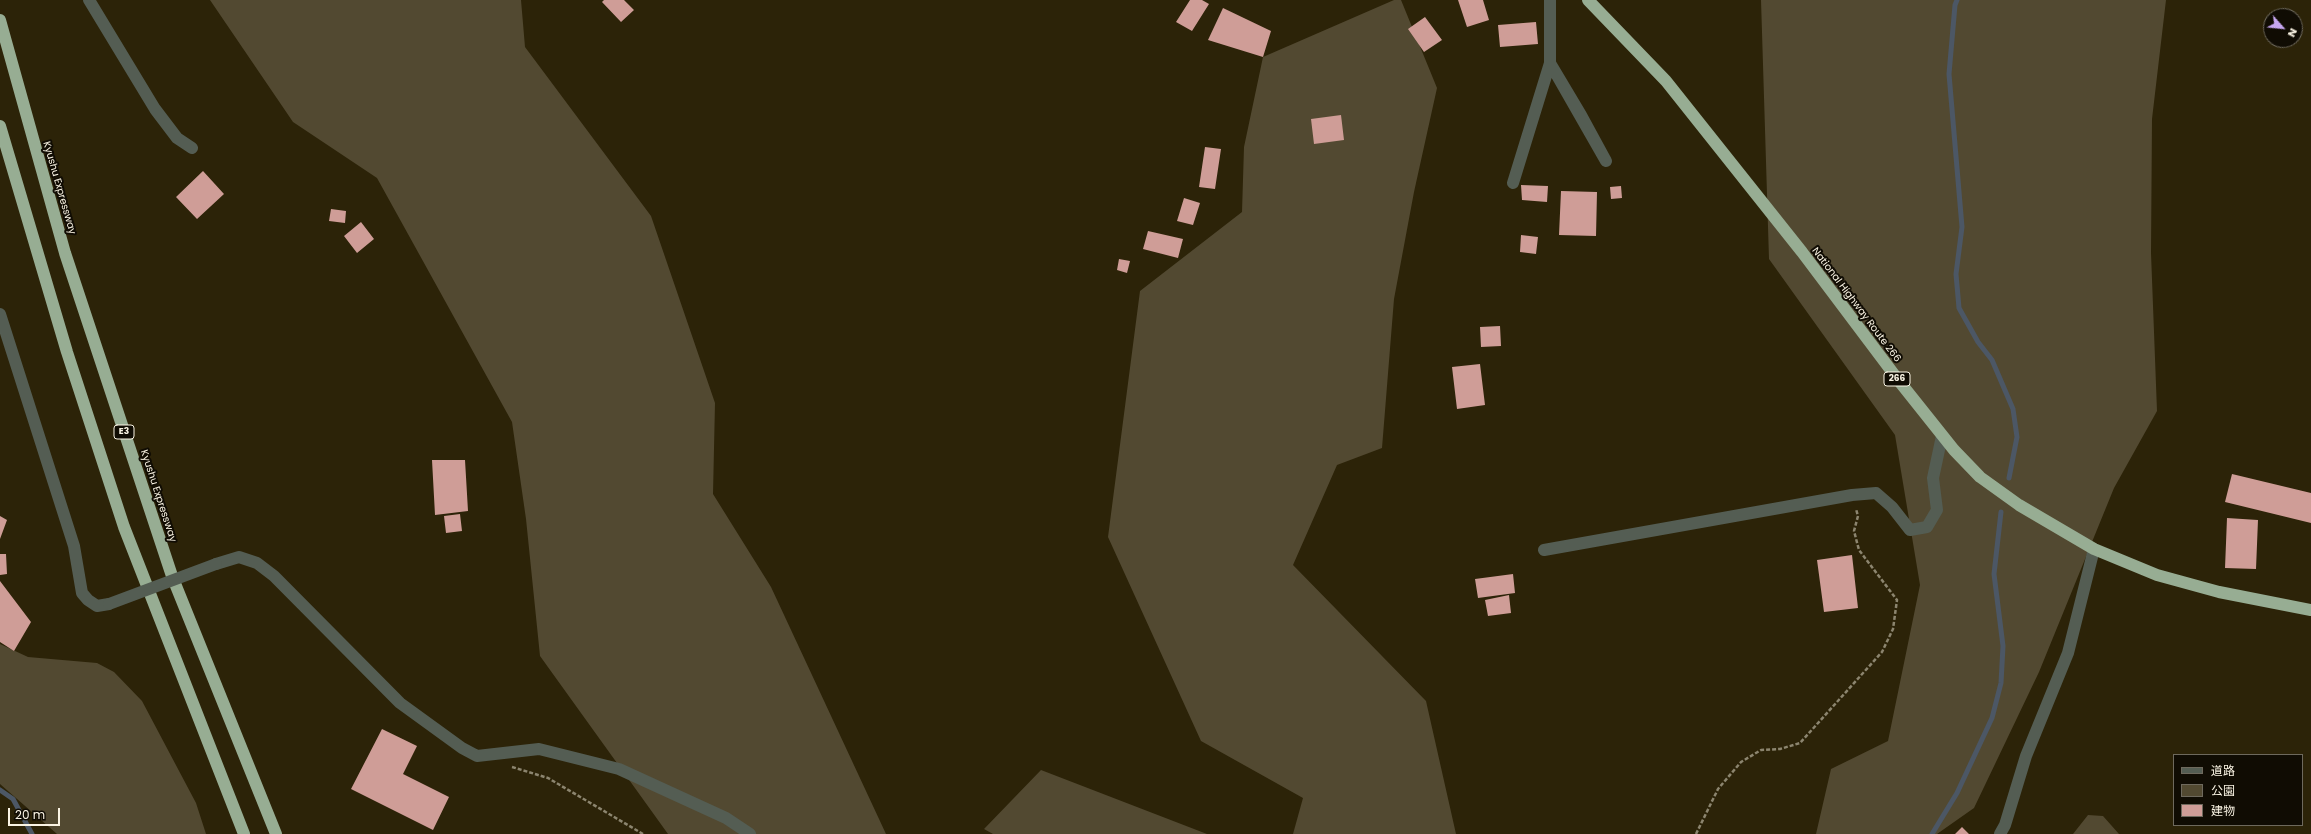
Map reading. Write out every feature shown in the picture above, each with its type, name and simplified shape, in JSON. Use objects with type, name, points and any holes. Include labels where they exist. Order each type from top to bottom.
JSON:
[{"type":"highway","name":"National Highway Route 266","points":[[1588,0],[1666,81],[1802,252],[1942,436],[1980,477],[2019,505],[2094,549],[2164,577],[2219,592],[2311,610]]},
{"type":"highway","name":"Kyushu Expressway","points":[[0,20],[70,267],[172,576],[276,834]]},
{"type":"highway","points":[[0,126],[67,352],[124,527],[244,834]]},
{"type":"street","points":[[89,0],[155,109],[177,138],[192,148]]},
{"type":"street","points":[[1513,183],[1550,63],[1550,0]]},
{"type":"street","points":[[1550,63],[1581,115],[1606,161],[1569,96],[1550,63]]},
{"type":"street","points":[[0,314],[74,546],[82,593],[88,600],[97,606],[109,604],[216,564],[239,558],[257,563],[274,576],[400,703],[462,748],[477,756],[539,749],[619,769],[726,818],[750,834]]},
{"type":"street","points":[[1544,550],[1852,495],[1876,493],[1892,507],[1910,530],[1927,527],[1937,510],[1933,478],[1942,436]]},
{"type":"street","points":[[2000,834],[2005,825],[2026,756],[2068,653],[2094,549]]},
{"type":"path","points":[[1696,834],[1718,789],[1741,762],[1761,750],[1780,749],[1800,743],[1882,652],[1893,629],[1897,600],[1859,550],[1854,531],[1858,516],[1852,495]]},
{"type":"path","points":[[506,765],[548,778],[643,834]]},
{"type":"green space","points":[[210,0],[521,0],[525,47],[651,216],[715,403],[713,494],[771,587],[886,834],[668,834],[540,656],[526,519],[512,422],[377,178],[293,122]]},
{"type":"green space","points":[[1394,0],[1401,0],[1437,88],[1414,192],[1394,299],[1382,448],[1337,465],[1293,565],[1426,701],[1456,834],[1293,834],[1303,798],[1201,741],[1108,537],[1140,291],[1242,212],[1244,147],[1263,57]]},
{"type":"green space","points":[[1761,0],[2166,0],[2152,119],[2151,253],[2157,411],[2114,488],[2039,672],[1974,808],[1937,834],[1816,834],[1831,769],[1888,741],[1920,585],[1895,435],[1769,259]]},
{"type":"green space","points":[[0,644],[28,657],[97,663],[114,672],[142,701],[196,803],[206,834],[57,834],[0,784]]},
{"type":"green space","points":[[1041,770],[1207,834],[993,834],[984,829]]},
{"type":"green space","points":[[2088,815],[2103,816],[2119,834],[2073,834]]},
{"type":"building","points":[[604,0],[624,0],[634,10],[621,22],[602,2]]},
{"type":"building","points":[[1190,0],[1202,0],[1209,4],[1192,31],[1176,22]]},
{"type":"building","points":[[1458,0],[1483,0],[1489,20],[1467,27]]},
{"type":"building","points":[[1223,8],[1271,31],[1263,57],[1208,40]]},
{"type":"building","points":[[1425,17],[1442,40],[1424,52],[1408,29]]},
{"type":"building","points":[[1536,22],[1538,44],[1500,47],[1498,25]]},
{"type":"building","points":[[1341,115],[1344,140],[1314,144],[1311,119]]},
{"type":"building","points":[[1205,147],[1221,149],[1215,189],[1199,187]]},
{"type":"building","points":[[203,171],[224,194],[197,219],[176,197]]},
{"type":"building","points":[[1521,185],[1548,186],[1547,202],[1522,200]]},
{"type":"building","points":[[1621,186],[1622,198],[1611,199],[1610,187]]},
{"type":"building","points":[[1561,191],[1597,192],[1596,236],[1559,235]]},
{"type":"building","points":[[1184,198],[1200,203],[1193,225],[1177,221]]},
{"type":"building","points":[[331,209],[346,211],[345,223],[329,221]]},
{"type":"building","points":[[361,222],[374,239],[357,253],[344,236]]},
{"type":"building","points":[[1148,231],[1183,239],[1178,258],[1143,249]]},
{"type":"building","points":[[1521,235],[1538,237],[1536,254],[1520,252]]},
{"type":"building","points":[[1119,259],[1130,261],[1127,273],[1117,270]]},
{"type":"building","points":[[1500,326],[1501,346],[1481,347],[1480,327]]},
{"type":"building","points":[[1480,364],[1485,405],[1457,409],[1452,367]]},
{"type":"building","points":[[432,460],[465,460],[468,511],[435,515]]},
{"type":"building","points":[[2232,474],[2311,493],[2311,523],[2225,502]]},
{"type":"building","points":[[460,514],[462,531],[446,533],[444,516]]},
{"type":"building","points":[[0,516],[7,520],[0,539]]},
{"type":"building","points":[[2227,518],[2258,520],[2256,569],[2225,568]]},
{"type":"building","points":[[0,554],[6,554],[7,574],[0,575]]},
{"type":"building","points":[[1852,555],[1858,608],[1824,612],[1817,560]]},
{"type":"building","points":[[1513,574],[1515,593],[1478,598],[1475,579]]},
{"type":"building","points":[[0,581],[31,622],[14,651],[0,642]]},
{"type":"building","points":[[1509,595],[1511,613],[1488,616],[1485,600]]},
{"type":"building","points":[[382,729],[417,746],[403,774],[449,797],[433,830],[351,789]]},
{"type":"building","points":[[1962,827],[1969,834],[1955,834]]},
{"type":"waterway","points":[[1957,0],[1955,5],[1949,74],[1962,227],[1956,274],[1959,308],[1978,342],[1992,360],[2013,409],[2017,437],[2009,478]]},
{"type":"waterway","points":[[1932,834],[1957,793],[1992,718],[2001,683],[2003,646],[1994,574],[2001,512]]},
{"type":"waterway","points":[[0,790],[13,799],[32,834]]}]
